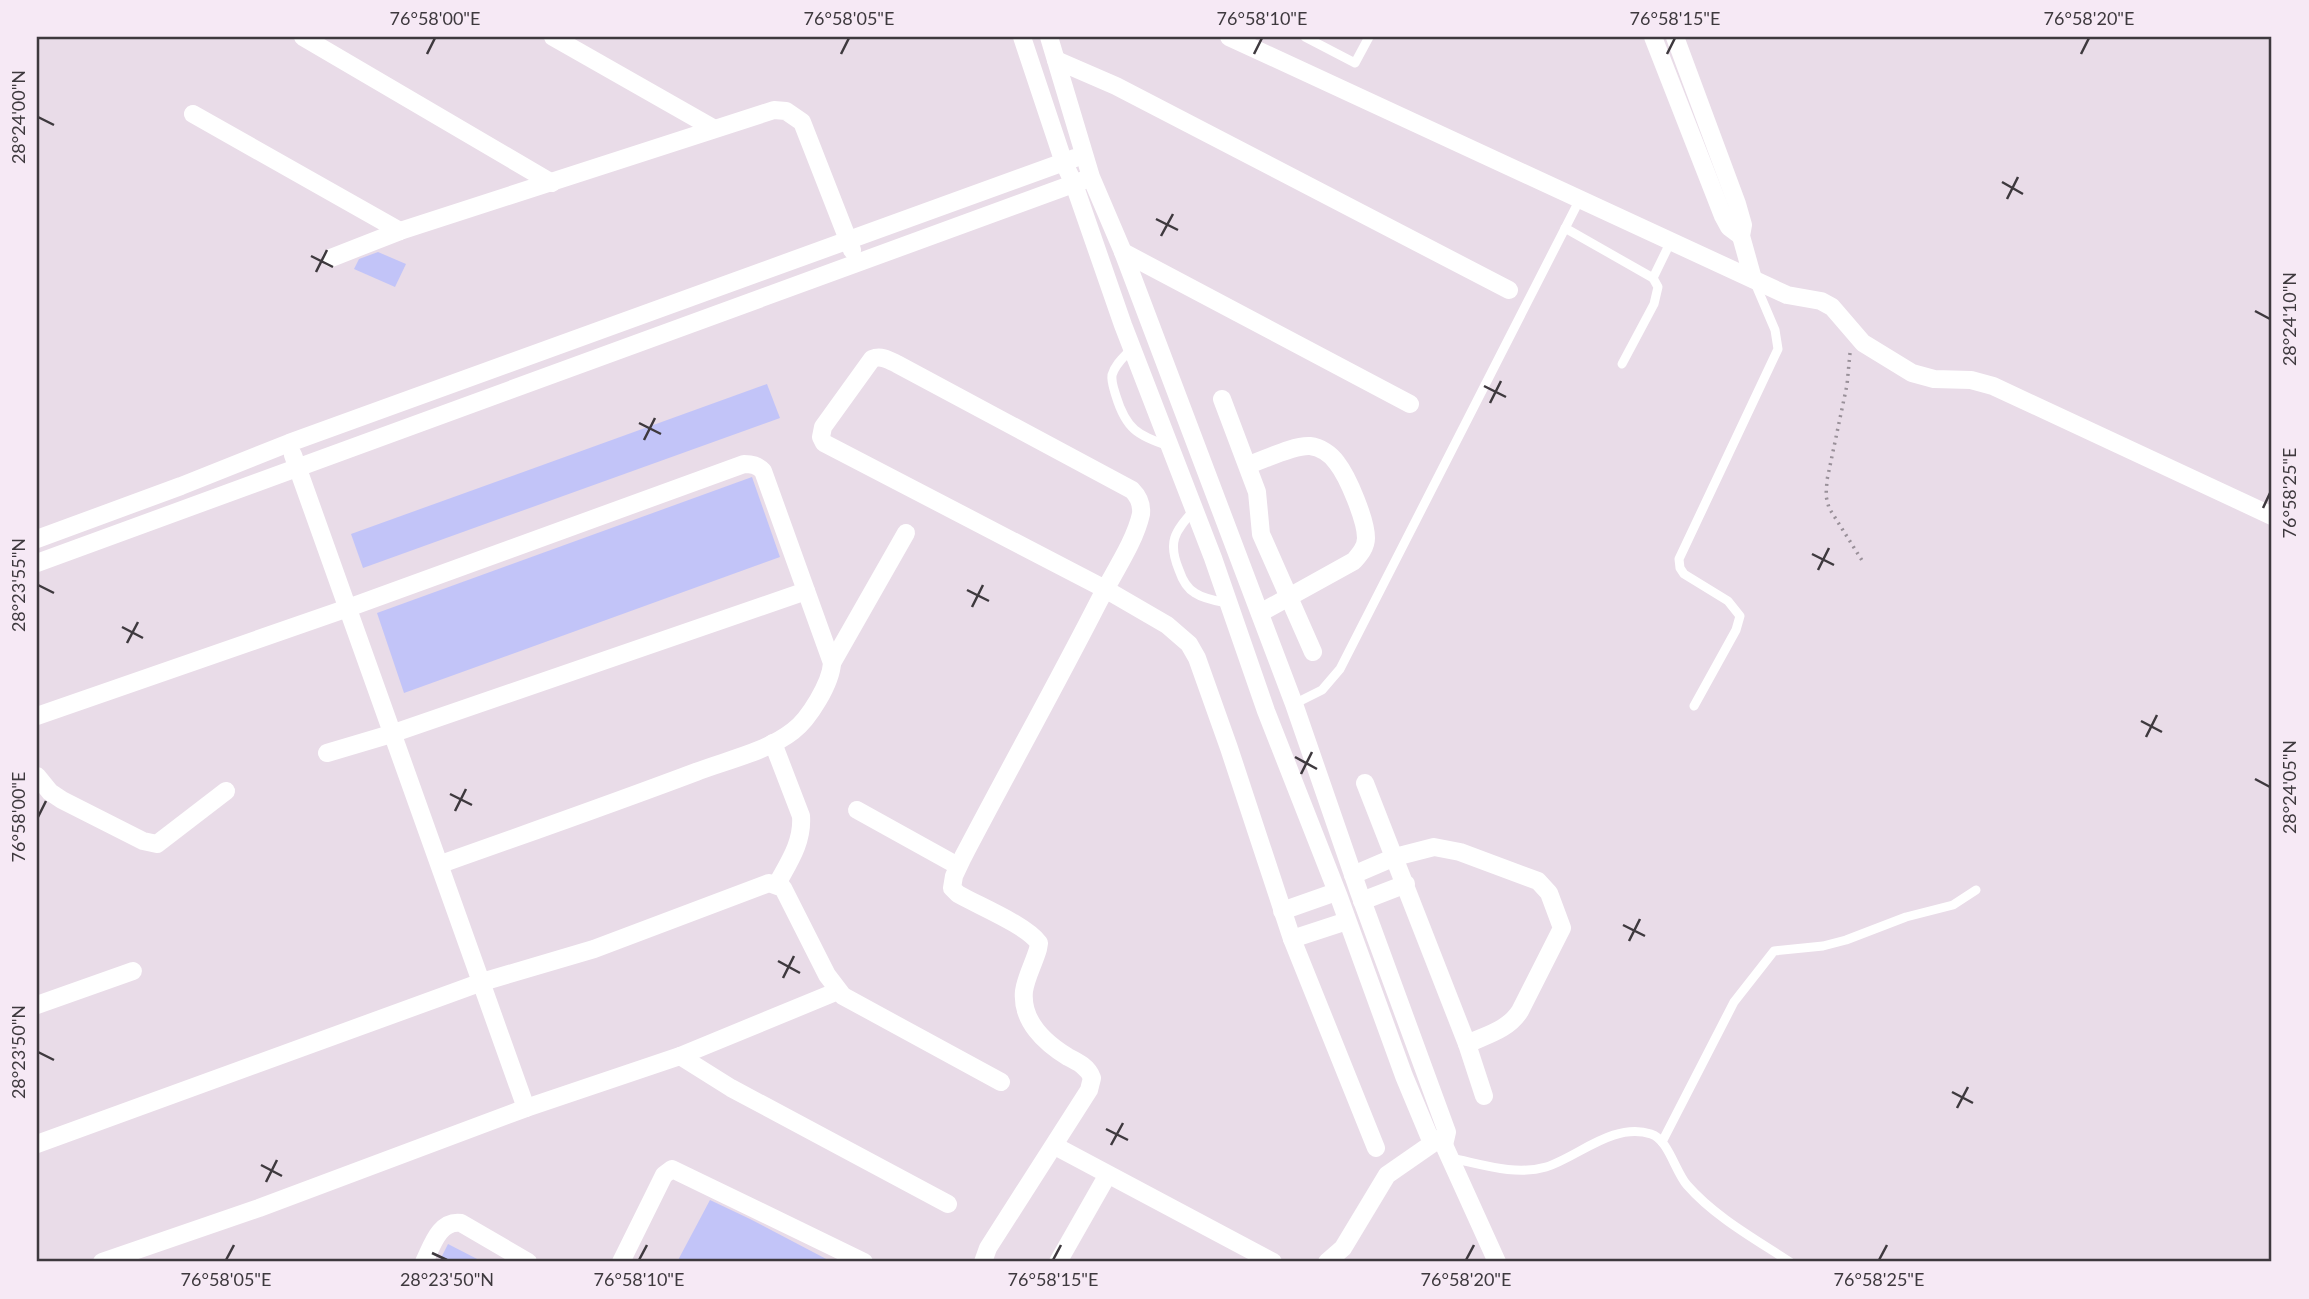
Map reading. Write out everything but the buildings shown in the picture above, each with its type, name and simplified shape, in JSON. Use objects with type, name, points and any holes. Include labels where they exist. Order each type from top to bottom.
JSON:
[{"type":"street","points":[[303,37],[552,183]]},
{"type":"street","points":[[553,37],[713,128]]},
{"type":"street","points":[[1022,37],[1064,163],[1082,180],[1124,252],[1294,704],[1362,901],[1447,1132],[1443,1148]]},
{"type":"street","points":[[1049,37],[1083,155],[1082,180],[1132,348],[1404,1076],[1429,1136],[1443,1148],[1497,1262]]},
{"type":"street","points":[[1229,37],[1796,298],[1825,302],[1836,309],[1871,349],[1912,373],[1934,379],[1971,380],[1993,386],[2272,516]]},
{"type":"street","points":[[1653,37],[1723,216],[1729,227],[1741,236]]},
{"type":"street","points":[[1675,37],[1744,225],[1741,236],[1754,279]]},
{"type":"street","points":[[1056,60],[1116,86],[1509,290]]},
{"type":"street","points":[[331,258],[400,231],[774,110],[786,111],[802,122],[857,262]]},
{"type":"street","points":[[193,114],[400,231]]},
{"type":"street","points":[[37,539],[289,443],[1083,155]]},
{"type":"street","points":[[37,562],[1082,180]]},
{"type":"street","points":[[1124,252],[1410,404]]},
{"type":"street","points":[[983,1262],[988,1248],[1089,1090],[1091,1074],[1042,1038],[1026,1009],[1024,994],[1039,943],[1021,928],[958,894],[952,888],[958,866],[1105,589],[1141,513],[1138,496],[1132,490],[897,364],[880,357],[872,359],[823,427],[821,437],[824,443],[1105,589],[1181,635],[1197,659],[1292,939],[1376,1148]]},
{"type":"street","points":[[1222,399],[1257,492],[1261,534],[1313,652]]},
{"type":"street","points":[[289,443],[526,1108]]},
{"type":"street","points":[[1248,465],[1303,447],[1320,449],[1337,462],[1363,524],[1366,538],[1365,545],[1354,561],[1260,613]]},
{"type":"street","points":[[37,716],[348,608],[731,468],[750,464],[763,471],[832,663]]},
{"type":"street","points":[[181,486],[192,506]]},
{"type":"street","points":[[441,864],[773,743],[792,733],[809,714],[829,678],[832,663],[906,533]]},
{"type":"street","points":[[327,753],[391,734],[806,591]]},
{"type":"street","points":[[1266,711],[1294,704]]},
{"type":"street","points":[[773,743],[802,827],[799,840],[778,884]]},
{"type":"street","points":[[37,776],[50,792],[62,800],[144,841],[157,844],[226,791]]},
{"type":"street","points":[[1365,782],[1467,1044],[1484,1096]]},
{"type":"street","points":[[858,810],[958,866]]},
{"type":"street","points":[[1353,875],[1395,857],[1434,847],[1460,852],[1538,881],[1549,893],[1562,928],[1516,1017],[1505,1028],[1467,1044]]},
{"type":"street","points":[[37,1144],[482,982],[594,949],[764,884],[778,884],[783,888],[827,975],[838,991],[864,1009],[1001,1082]]},
{"type":"street","points":[[1362,901],[1406,884]]},
{"type":"street","points":[[1282,911],[1336,892]]},
{"type":"street","points":[[1292,939],[1347,921]]},
{"type":"street","points":[[37,1005],[133,971]]},
{"type":"street","points":[[102,1262],[259,1208],[526,1108],[680,1056],[838,991]]},
{"type":"street","points":[[680,1056],[731,1088],[948,1204]]},
{"type":"street","points":[[1055,1146],[1273,1262]]},
{"type":"street","points":[[1326,1262],[1343,1248],[1387,1175],[1443,1148]]},
{"type":"street","points":[[621,1262],[664,1175],[675,1169],[864,1262]]},
{"type":"street","points":[[1058,1262],[1107,1176]]},
{"type":"street","points":[[424,1262],[444,1227],[457,1222],[528,1262]]},
{"type":"lane","points":[[1305,37],[1355,63],[1369,37]]},
{"type":"lane","points":[[1294,704],[1322,690],[1340,669],[1580,199]]},
{"type":"lane","points":[[1566,228],[1653,278],[1658,287],[1654,304],[1622,365]]},
{"type":"lane","points":[[1653,278],[1671,241]]},
{"type":"lane","points":[[1694,706],[1736,630],[1740,616],[1728,601],[1684,574],[1679,559],[1778,349],[1775,330],[1754,279]]},
{"type":"lane","points":[[1132,348],[1118,362],[1112,374],[1117,400],[1125,420],[1132,428],[1144,438],[1170,446]]},
{"type":"lane","points":[[1194,510],[1175,535],[1172,544],[1173,557],[1184,582],[1194,593],[1228,604]]},
{"type":"lane","points":[[1662,1142],[1734,1002],[1772,952],[1778,949],[1823,946],[1846,940],[1906,917],[1953,905],[1976,890]]},
{"type":"lane","points":[[1443,1148],[1520,1171],[1546,1167],[1591,1143],[1625,1134],[1651,1134],[1662,1142],[1682,1178],[1704,1202],[1790,1262]]},
{"type":"path","points":[[1853,331],[1847,385],[1826,496],[1829,508],[1863,562]]}]
